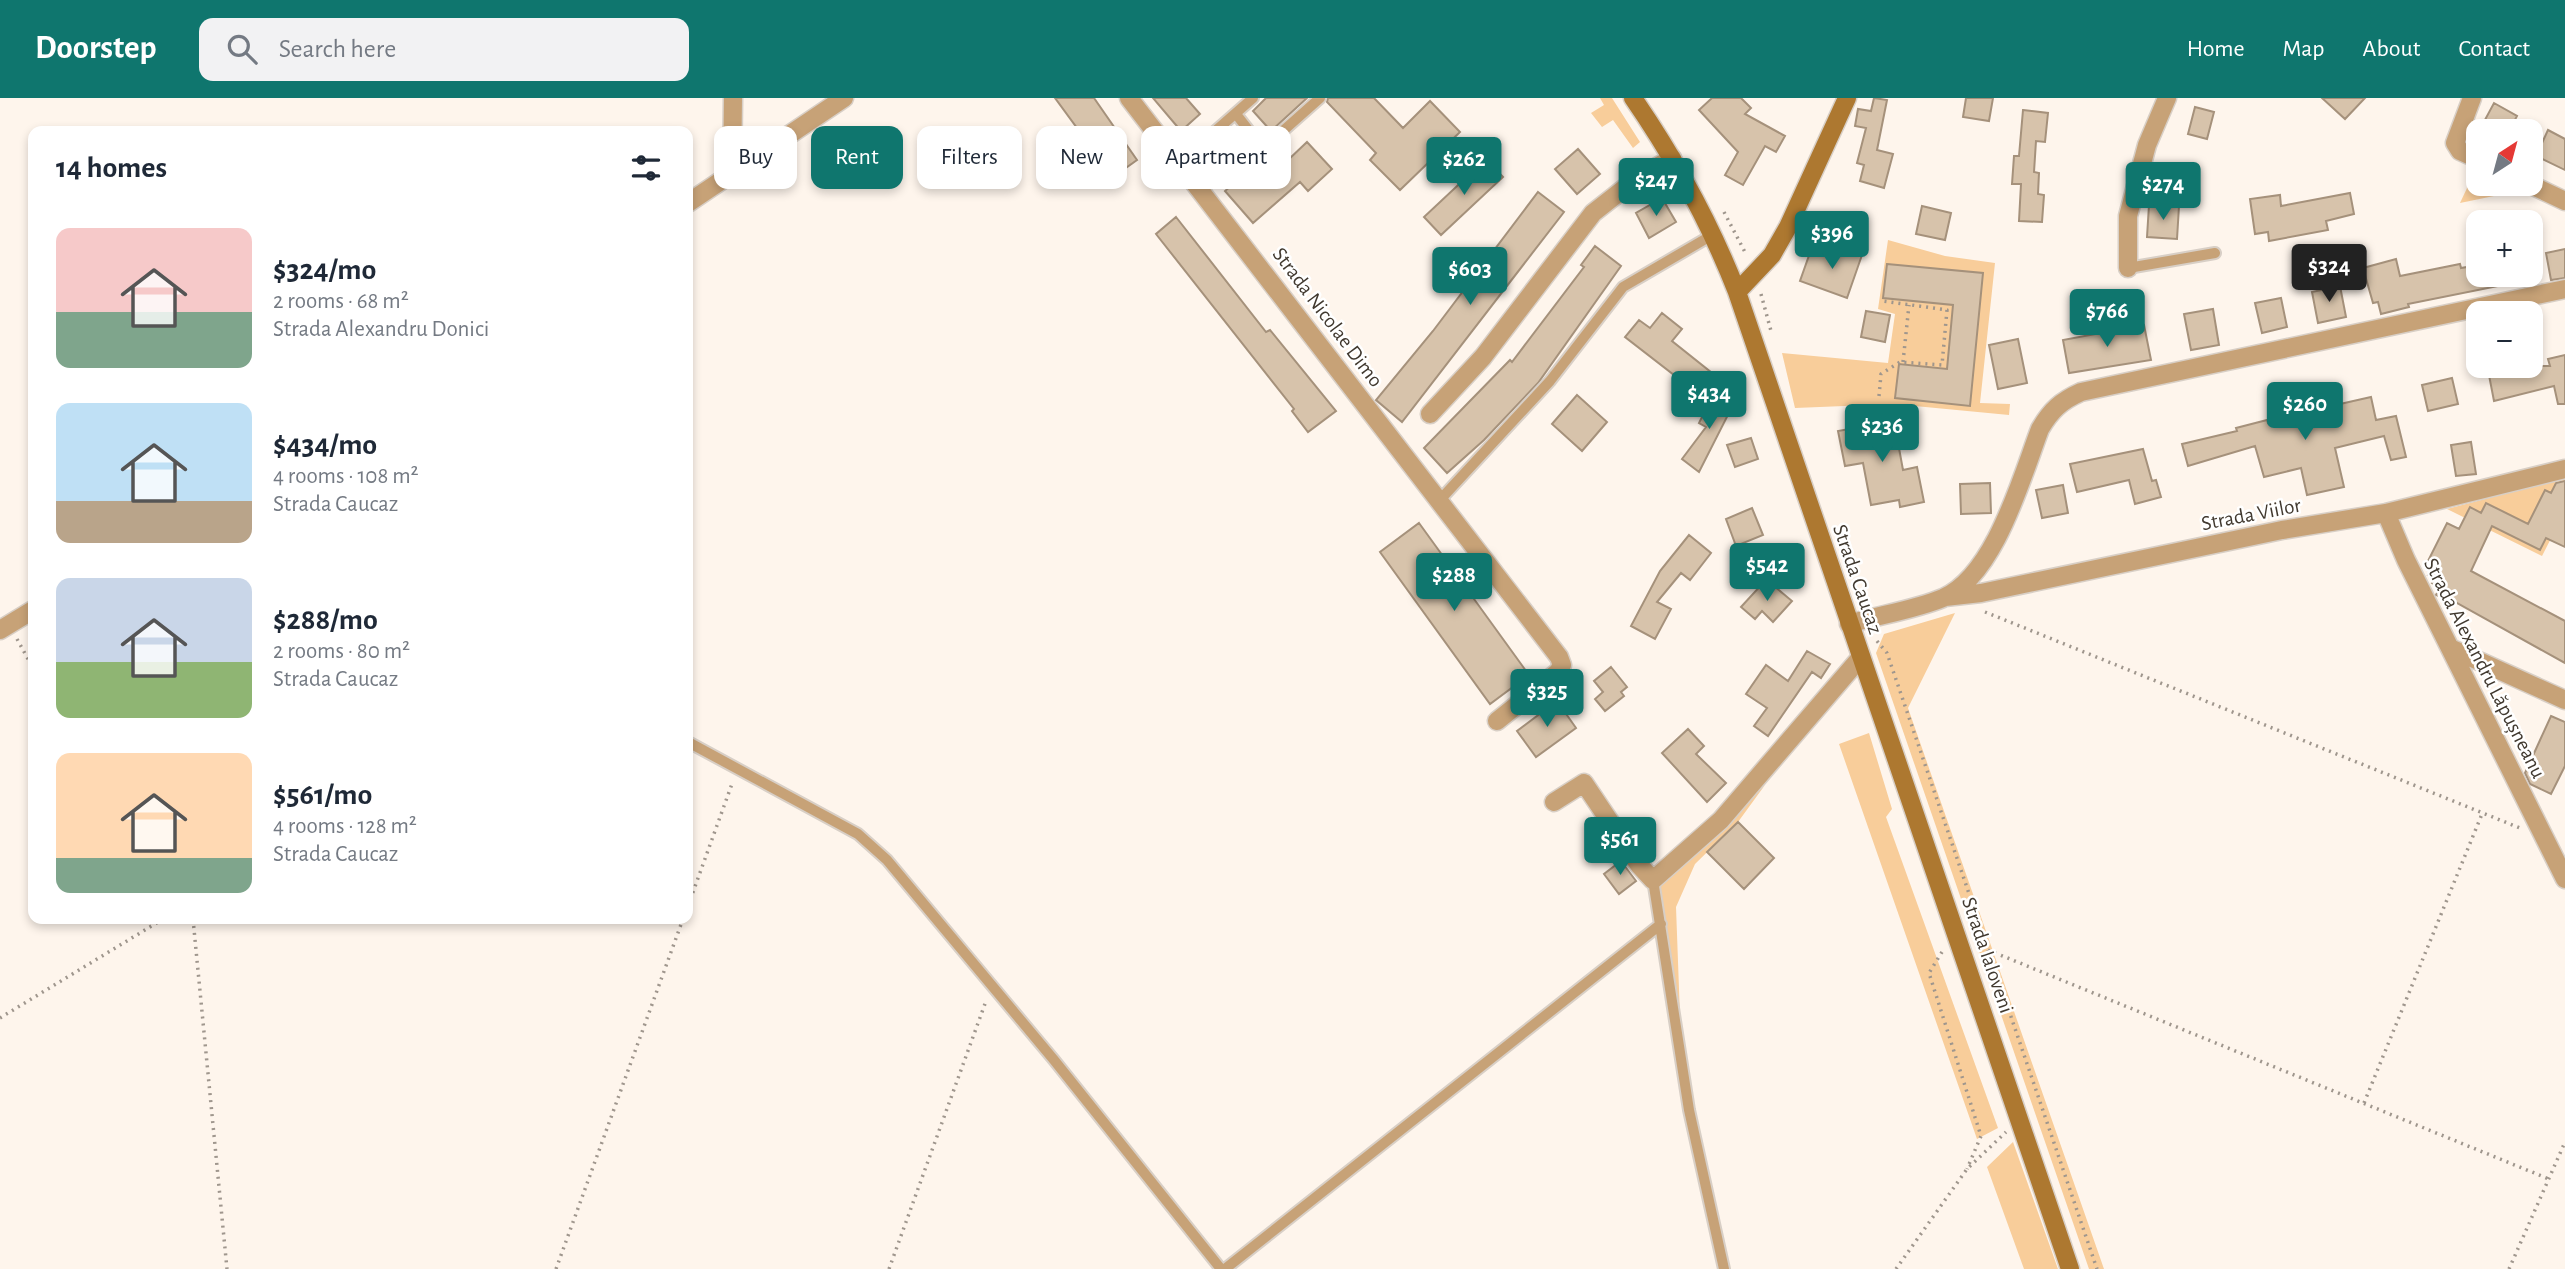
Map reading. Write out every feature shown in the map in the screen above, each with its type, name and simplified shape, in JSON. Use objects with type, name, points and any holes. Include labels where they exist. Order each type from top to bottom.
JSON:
[{"type":"street","points":[[733,98],[733,126]]},
{"type":"street","points":[[797,130],[844,98]]},
{"type":"street","name":"Strada Nicolae Dimo","points":[[1129,98],[1151,126]]},
{"type":"street","points":[[1633,98],[1672,158],[1714,234],[1737,292],[1772,255],[1788,227],[1847,98]]},
{"type":"street","points":[[2128,268],[2128,216],[2147,145],[2167,98]]},
{"type":"street","points":[[2466,154],[2460,151],[2455,143],[2472,98]]},
{"type":"street","points":[[1430,414],[1483,357],[1593,213],[1635,180],[1672,158]]},
{"type":"street","points":[[693,200],[714,186]]},
{"type":"street","name":"Strada Nicolae Dimo","points":[[1201,189],[1439,500]]},
{"type":"street","points":[[2543,191],[2565,201]]},
{"type":"street","points":[[1945,597],[1980,566],[1996,541],[2040,429],[2050,412],[2062,401],[2081,392],[2565,289]]},
{"type":"street","name":"Strada Caucaz","points":[[1653,880],[1721,820],[1861,657],[1855,622],[1737,292]]},
{"type":"street","name":"Strada Viilor","points":[[1855,622],[1945,597],[1994,590],[2282,530],[2386,513],[2565,469]]},
{"type":"street","points":[[1439,500],[1562,665],[1497,721]]},
{"type":"street","name":"Strada Alexandru Lăpușneanu","points":[[2386,513],[2449,648],[2565,879]]},
{"type":"street","points":[[4,628],[28,613]]},
{"type":"street","points":[[2449,648],[2565,701]]},
{"type":"street","name":"Strada Ialoveni","points":[[1861,657],[2070,1269]]},
{"type":"street","points":[[1554,802],[1584,783],[1639,865],[1653,880]]},
{"type":"lane","points":[[1222,126],[1253,98]]},
{"type":"lane","points":[[1236,114],[1260,145],[1267,145],[1320,98]]},
{"type":"lane","points":[[1439,500],[1550,381],[1623,287],[1714,234]]},
{"type":"lane","points":[[2128,268],[2215,253]]},
{"type":"lane","points":[[693,745],[858,834],[887,860],[1223,1269],[1661,925]]},
{"type":"lane","points":[[1653,880],[1689,1110],[1724,1269]]},
{"type":"path","points":[[1879,396],[1881,374],[1903,362],[1942,365],[1947,310],[1883,302]]},
{"type":"path","points":[[1903,362],[1909,305]]},
{"type":"path","points":[[1981,611],[2545,837]]},
{"type":"path","points":[[1855,622],[1887,653],[2097,1269]]},
{"type":"path","points":[[4,628],[28,661]]},
{"type":"path","points":[[693,892],[737,769]]},
{"type":"path","points":[[2364,1103],[2482,814]]},
{"type":"path","points":[[0,1018],[155,924]]},
{"type":"path","points":[[193,924],[227,1269]]},
{"type":"path","points":[[556,1269],[681,924]]},
{"type":"path","points":[[1956,929],[1929,973],[1981,1136],[1967,1169]]},
{"type":"path","points":[[1987,950],[2549,1179]]},
{"type":"path","points":[[889,1269],[991,985]]},
{"type":"path","points":[[1896,1269],[1967,1169],[2020,1118]]},
{"type":"path","points":[[2509,1269],[2565,1142]]},
{"type":"shaded area","points":[[1600,98],[1612,98],[1640,142],[1633,148],[1613,120],[1602,127],[1591,113],[1604,105]]},
{"type":"shaded area","points":[[2466,190],[2466,196],[2494,196],[2460,203]]},
{"type":"shaded area","points":[[1888,240],[1945,256],[1995,263],[1980,403],[2010,404],[2009,415],[1894,404],[1795,408],[1782,353],[1888,363],[1895,314],[1878,309]]},
{"type":"shaded area","points":[[2565,478],[2565,511],[2542,556],[2447,509]]},
{"type":"shaded area","points":[[1955,613],[1908,708],[2104,1269],[2089,1269],[1876,653],[1884,634]]},
{"type":"shaded area","points":[[1869,733],[1892,809],[1886,817],[1998,1128],[1977,1139],[1839,744]]},
{"type":"shaded area","points":[[1765,785],[1738,822],[1695,864],[1676,907],[1680,1016],[1659,887]]},
{"type":"shaded area","points":[[2013,1142],[2058,1269],[2024,1269],[1987,1167]]},
{"type":"building","points":[[1055,98],[1094,98],[1113,126],[1076,126]]},
{"type":"building","points":[[1153,98],[1186,98],[1200,114],[1187,126],[1177,126]]},
{"type":"building","points":[[1266,98],[1307,98],[1276,126],[1266,126],[1253,111]]},
{"type":"building","points":[[1328,98],[1374,98],[1403,128],[1430,101],[1460,132],[1400,190],[1370,160],[1376,153],[1327,102]]},
{"type":"building","points":[[1712,98],[1741,98],[1751,108],[1745,114],[1785,136],[1776,152],[1765,146],[1743,185],[1725,175],[1738,152],[1699,110]]},
{"type":"building","points":[[1874,98],[1887,100],[1877,150],[1893,154],[1884,188],[1860,181],[1864,165],[1857,163],[1866,128],[1855,126],[1858,109],[1871,111]]},
{"type":"building","points":[[1966,98],[1993,98],[1989,121],[1963,117]]},
{"type":"building","points":[[2322,98],[2365,98],[2345,119]]},
{"type":"building","points":[[2494,103],[2517,116],[2515,119],[2485,119]]},
{"type":"building","points":[[2195,107],[2214,112],[2207,139],[2188,134]]},
{"type":"building","points":[[2023,110],[2048,113],[2045,142],[2036,141],[2034,172],[2039,173],[2038,194],[2044,195],[2042,222],[2019,221],[2021,184],[2012,184],[2014,156],[2019,156]]},
{"type":"building","points":[[2548,130],[2565,139],[2565,170],[2543,159],[2543,141]]},
{"type":"building","points":[[1307,142],[1332,169],[1308,191],[1300,182],[1253,223],[1225,191],[1291,189],[1291,157]]},
{"type":"building","points":[[1127,146],[1137,160],[1127,167]]},
{"type":"building","points":[[1578,149],[1600,174],[1577,194],[1555,169]]},
{"type":"building","points":[[1486,159],[1503,177],[1441,235],[1424,217]]},
{"type":"building","points":[[1538,192],[1564,212],[1402,422],[1376,400],[1433,331]]},
{"type":"building","points":[[2350,193],[2354,214],[2326,221],[2328,230],[2269,241],[2268,232],[2255,234],[2250,199],[2280,195],[2281,206]]},
{"type":"building","points":[[1662,198],[1676,222],[1649,238],[1636,213]]},
{"type":"building","points":[[2149,205],[2179,206],[2177,239],[2147,237]]},
{"type":"building","points":[[1922,206],[1951,213],[1945,240],[1916,234]]},
{"type":"building","points":[[1176,217],[1266,332],[1270,330],[1336,411],[1308,432],[1292,411],[1294,409],[1156,234]]},
{"type":"building","points":[[1595,246],[1621,266],[1538,383],[1484,440],[1447,473],[1424,448],[1510,360],[1512,362],[1584,267],[1581,265]]},
{"type":"building","points":[[1812,247],[1838,256],[1841,248],[1862,255],[1847,298],[1800,281]]},
{"type":"building","points":[[2565,249],[2565,278],[2551,280],[2546,253]]},
{"type":"building","points":[[2396,259],[2400,276],[2460,264],[2461,268],[2466,267],[2466,287],[2493,287],[2408,304],[2409,307],[2381,314],[2378,302],[2373,303],[2363,268]]},
{"type":"building","points":[[1887,264],[1983,273],[1970,406],[1895,398],[1899,364],[1947,369],[1953,305],[1883,298]]},
{"type":"building","points":[[2340,286],[2346,317],[2318,323],[2312,292]]},
{"type":"building","points":[[2281,298],[2287,327],[2262,333],[2255,303]]},
{"type":"building","points":[[2213,309],[2219,345],[2191,350],[2184,314]]},
{"type":"building","points":[[1866,311],[1890,315],[1885,342],[1861,337]]},
{"type":"building","points":[[1662,313],[1682,329],[1672,341],[1712,373],[1696,392],[1625,337],[1639,320],[1650,328]]},
{"type":"building","points":[[2144,325],[2151,360],[2069,373],[2063,340]]},
{"type":"building","points":[[2018,339],[2027,383],[1998,389],[1989,345]]},
{"type":"building","points":[[2565,355],[2565,404],[2558,404],[2554,386],[2494,401],[2490,378],[2543,378],[2543,366],[2550,366],[2548,359]]},
{"type":"building","points":[[2452,378],[2458,404],[2428,411],[2422,385]]},
{"type":"building","points":[[1714,393],[1734,403],[1699,472],[1682,459],[1706,427],[1699,423]]},
{"type":"building","points":[[1577,395],[1607,422],[1582,451],[1552,424]]},
{"type":"building","points":[[2371,397],[2376,420],[2396,416],[2406,457],[2391,460],[2384,436],[2335,448],[2344,487],[2307,495],[2301,468],[2264,477],[2255,446],[2188,466],[2182,444],[2237,431],[2236,428],[2267,420],[2268,423],[2309,415],[2309,411]]},
{"type":"building","points":[[1894,421],[1903,470],[1917,467],[1924,502],[1900,507],[1899,500],[1871,505],[1863,463],[1845,466],[1838,431]]},
{"type":"building","points":[[1751,438],[1758,459],[1735,467],[1727,445]]},
{"type":"building","points":[[2471,442],[2476,474],[2456,476],[2451,445]]},
{"type":"building","points":[[2143,449],[2152,481],[2156,480],[2161,497],[2135,504],[2129,480],[2077,492],[2070,464]]},
{"type":"building","points":[[2565,481],[2565,547],[2546,538],[2540,550],[2492,526],[2471,571],[2565,621],[2565,663],[2455,602],[2436,595],[2440,587],[2432,583],[2434,578],[2428,575],[2433,566],[2427,563],[2447,523],[2459,529],[2470,507],[2481,513],[2486,503],[2528,524],[2545,490],[2551,493],[2556,483]]},
{"type":"building","points":[[1990,483],[1991,513],[1961,514],[1960,484]]},
{"type":"building","points":[[2063,485],[2068,513],[2042,518],[2036,490]]},
{"type":"building","points":[[1752,508],[1763,535],[1736,546],[1726,519]]},
{"type":"building","points":[[1419,523],[1529,675],[1490,704],[1380,552]]},
{"type":"building","points":[[1689,535],[1711,553],[1690,580],[1681,573],[1657,602],[1671,609],[1655,639],[1631,626],[1660,571]]},
{"type":"building","points":[[1763,583],[1771,589],[1774,586],[1792,601],[1773,622],[1762,611],[1755,619],[1741,607]]},
{"type":"building","points":[[1807,651],[1830,664],[1821,678],[1812,672],[1768,736],[1754,726],[1767,708],[1746,694],[1766,665],[1788,681]]},
{"type":"building","points":[[1611,667],[1627,687],[1621,692],[1624,696],[1605,711],[1595,699],[1603,692],[1594,681]]},
{"type":"building","points":[[1557,701],[1576,728],[1536,757],[1517,731]]},
{"type":"building","points":[[2551,716],[2565,722],[2565,766],[2551,794],[2530,784],[2525,773]]},
{"type":"building","points":[[1688,729],[1704,746],[1696,754],[1726,783],[1707,802],[1662,753]]},
{"type":"building","points":[[1738,822],[1774,858],[1744,889],[1707,852]]},
{"type":"building","points":[[1621,861],[1636,881],[1619,894],[1604,874]]}]
